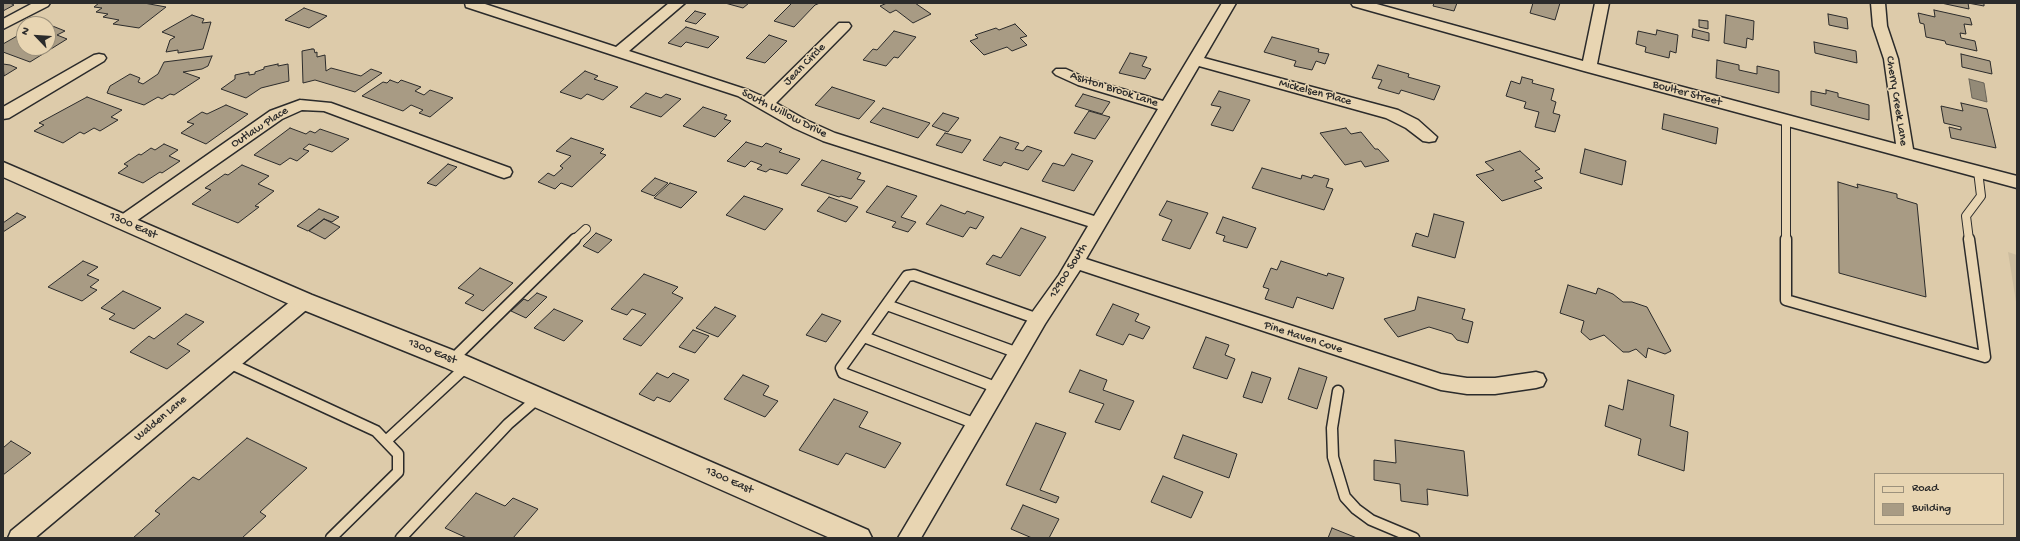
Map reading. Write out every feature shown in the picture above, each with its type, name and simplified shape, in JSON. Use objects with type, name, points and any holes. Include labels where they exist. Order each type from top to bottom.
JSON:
[{"type":"main road","name":"1300 East","points":[[3,169],[304,301],[459,363],[859,538]]},
{"type":"street","points":[[3,24],[43,3]]},
{"type":"street","points":[[619,52],[678,3]]},
{"type":"street","name":"12900 South","points":[[909,538],[1038,319],[1098,224],[1229,3]]},
{"type":"street","name":"Boulter Street","points":[[1358,3],[1589,68],[2017,182]]},
{"type":"street","points":[[1589,68],[1602,3]]},
{"type":"street","name":"Cherry Creek Lane","points":[[1878,3],[1880,26],[1891,59],[1905,152]]},
{"type":"street","name":"South Willow Drive","points":[[471,4],[718,84],[766,104],[786,117],[829,137],[1098,224]]},
{"type":"street","name":"Jean Circle","points":[[766,104],[844,26]]},
{"type":"street","points":[[3,114],[99,58]]},
{"type":"street","name":"Mickelsen Place","points":[[1196,60],[1392,114],[1412,124],[1429,137]]},
{"type":"street","name":"Ashton Brook Lane","points":[[1061,72],[1083,82],[1168,107]]},
{"type":"street","name":"Outlaw Place","points":[[123,222],[276,115],[300,105],[326,106],[504,172]]},
{"type":"street","name":"Pine Haven Cove","points":[[1075,262],[1440,382],[1467,386],[1481,386],[1536,380]]},
{"type":"street","name":"Walden Lane","points":[[19,538],[304,301]]},
{"type":"lane","points":[[1786,121],[1786,300],[1985,357],[1966,216],[1981,196],[1978,171]]},
{"type":"lane","points":[[386,441],[586,229]]},
{"type":"lane","points":[[976,424],[844,373],[841,368],[907,276],[914,275],[1038,319]]},
{"type":"lane","points":[[887,305],[1018,353]]},
{"type":"lane","points":[[864,337],[998,388]]},
{"type":"lane","points":[[229,363],[376,431],[398,454],[398,472],[331,538]]},
{"type":"lane","points":[[1338,390],[1332,428],[1333,457],[1345,497],[1356,510],[1371,520],[1414,538]]},
{"type":"lane","points":[[401,538],[508,424],[538,398]]},
{"type":"shaded area","points":[[1969,79],[1984,83],[1987,102],[1972,98]]},
{"type":"shaded area","points":[[2008,252],[2017,255],[2017,308]]},
{"type":"building","points":[[3,3],[10,3],[14,5],[3,11]]},
{"type":"building","points":[[99,3],[144,3],[166,7],[139,28],[113,24],[119,20],[103,17],[108,14],[96,12],[102,8],[94,7]]},
{"type":"building","points":[[725,3],[749,3],[743,8]]},
{"type":"building","points":[[792,3],[820,3],[815,5],[794,27],[774,21]]},
{"type":"building","points":[[887,3],[915,3],[931,14],[913,23],[896,10],[890,13],[880,6]]},
{"type":"building","points":[[1434,3],[1457,3],[1454,11],[1433,6]]},
{"type":"building","points":[[1533,3],[1560,3],[1555,20],[1530,13]]},
{"type":"building","points":[[1941,3],[1968,3],[1969,9]]},
{"type":"building","points":[[1968,3],[1984,3],[1984,6]]},
{"type":"building","points":[[304,8],[327,16],[309,28],[285,20]]},
{"type":"building","points":[[1934,10],[1970,18],[1972,25],[1964,24],[1966,34],[1960,33],[1961,38],[1975,41],[1977,51],[1946,44],[1945,41],[1926,37],[1924,24],[1920,23],[1918,13],[1935,17]]},
{"type":"building","points":[[695,11],[706,14],[696,24],[685,21]]},
{"type":"building","points":[[1828,14],[1847,18],[1848,29],[1829,25]]},
{"type":"building","points":[[192,15],[204,19],[202,23],[211,22],[203,49],[178,53],[178,50],[166,52],[170,40],[175,37],[162,32]]},
{"type":"building","points":[[1726,15],[1754,21],[1753,40],[1747,38],[1746,48],[1724,43]]},
{"type":"building","points":[[1699,20],[1708,21],[1708,29],[1699,27]]},
{"type":"building","points":[[1015,24],[1027,36],[1020,38],[1027,45],[1012,51],[1007,47],[984,55],[970,41],[978,38],[975,35],[996,28],[999,30]]},
{"type":"building","points":[[56,27],[65,31],[57,35],[67,39],[56,46]]},
{"type":"building","points":[[686,27],[719,37],[708,48],[686,42],[681,47],[668,43]]},
{"type":"building","points":[[1693,29],[1709,33],[1709,41],[1692,37]]},
{"type":"building","points":[[1657,30],[1678,35],[1676,53],[1670,51],[1669,58],[1645,52],[1646,47],[1636,44],[1638,31],[1656,35]]},
{"type":"building","points":[[894,31],[916,37],[898,58],[894,57],[886,66],[863,60],[873,49],[877,50]]},
{"type":"building","points":[[769,35],[787,41],[765,63],[746,58]]},
{"type":"building","points":[[16,37],[16,56],[40,56],[30,62],[3,52],[3,44]]},
{"type":"building","points":[[1272,37],[1319,49],[1318,52],[1329,54],[1325,64],[1316,61],[1312,70],[1294,66],[1296,61],[1264,52]]},
{"type":"building","points":[[1814,42],[1856,51],[1857,63],[1815,53]]},
{"type":"building","points":[[314,49],[315,53],[317,52],[317,57],[325,55],[326,71],[331,68],[361,76],[371,69],[382,73],[355,92],[315,80],[303,83],[302,51]]},
{"type":"building","points":[[1130,53],[1147,57],[1142,66],[1151,69],[1145,79],[1119,73]]},
{"type":"building","points":[[1961,54],[1990,61],[1992,74],[1962,67]]},
{"type":"building","points":[[212,56],[208,66],[202,69],[183,72],[200,78],[174,95],[170,94],[162,99],[158,97],[144,105],[107,93],[110,86],[130,74],[140,78],[138,82],[143,84],[158,74],[164,62]]},
{"type":"building","points":[[1717,60],[1739,65],[1739,70],[1757,74],[1757,66],[1779,71],[1779,93],[1716,78]]},
{"type":"building","points":[[3,64],[10,65],[17,68],[4,76]]},
{"type":"building","points":[[278,64],[278,66],[288,64],[289,81],[261,88],[246,98],[221,89],[235,79],[235,75],[249,72],[249,75],[255,74],[255,72],[264,69],[264,67]]},
{"type":"building","points":[[1378,65],[1409,74],[1408,77],[1440,86],[1434,100],[1401,90],[1399,94],[1378,88],[1382,80],[1372,78]]},
{"type":"building","points":[[585,71],[598,76],[594,79],[618,87],[603,100],[587,94],[581,99],[560,92]]},
{"type":"building","points":[[1522,77],[1533,80],[1532,83],[1554,89],[1551,100],[1556,102],[1553,113],[1560,115],[1555,132],[1535,127],[1539,112],[1524,108],[1526,102],[1506,96],[1511,81],[1520,84]]},
{"type":"building","points":[[390,80],[398,83],[401,80],[421,87],[415,91],[424,95],[430,90],[453,98],[430,117],[419,113],[423,110],[411,105],[403,111],[362,96],[383,82],[387,83]]},
{"type":"building","points":[[832,87],[875,101],[859,119],[815,105]]},
{"type":"building","points":[[1826,90],[1838,93],[1838,97],[1869,105],[1869,120],[1811,105],[1811,91],[1826,94]]},
{"type":"building","points":[[1219,91],[1250,100],[1233,131],[1211,125],[1221,107],[1211,105]]},
{"type":"building","points":[[646,93],[661,98],[666,94],[681,99],[661,117],[630,107]]},
{"type":"building","points":[[1083,94],[1110,102],[1102,114],[1075,106]]},
{"type":"building","points":[[87,97],[122,110],[111,117],[118,120],[100,131],[94,128],[84,134],[80,132],[63,143],[34,131],[44,125],[39,123]]},
{"type":"building","points":[[1961,103],[1987,109],[1996,148],[1951,138],[1949,127],[1961,130],[1961,127],[1944,123],[1941,106],[1963,111]]},
{"type":"building","points":[[226,105],[248,114],[206,144],[181,133],[194,124],[187,122],[202,112],[207,114]]},
{"type":"building","points":[[703,107],[727,115],[724,119],[731,121],[715,137],[683,126]]},
{"type":"building","points":[[883,108],[930,123],[918,138],[870,122]]},
{"type":"building","points":[[1089,111],[1110,117],[1095,139],[1074,133]]},
{"type":"building","points":[[943,113],[959,118],[948,132],[932,126]]},
{"type":"building","points":[[1664,114],[1718,128],[1716,144],[1662,129]]},
{"type":"building","points":[[290,128],[306,134],[310,131],[315,133],[320,129],[349,139],[332,152],[309,144],[303,149],[309,151],[297,161],[290,158],[280,165],[254,155]]},
{"type":"building","points":[[1346,128],[1351,134],[1361,132],[1375,149],[1378,149],[1389,161],[1365,167],[1361,161],[1345,165],[1320,133]]},
{"type":"building","points":[[945,133],[971,140],[962,153],[936,145]]},
{"type":"building","points":[[1000,137],[1019,143],[1015,149],[1023,151],[1027,146],[1042,151],[1028,170],[1004,162],[1001,166],[983,160]]},
{"type":"building","points":[[571,138],[604,149],[600,153],[606,155],[572,187],[561,183],[555,189],[538,182],[548,173],[554,176],[563,168],[560,166],[571,156],[556,151]]},
{"type":"building","points":[[746,142],[762,147],[766,143],[782,149],[779,152],[800,159],[787,174],[770,169],[766,172],[757,169],[762,165],[751,161],[745,167],[727,161]]},
{"type":"building","points":[[164,144],[178,150],[169,156],[180,161],[162,173],[160,172],[143,183],[118,173],[128,166],[124,164],[139,154],[141,155],[151,148],[155,150]]},
{"type":"building","points":[[1585,149],[1626,161],[1622,185],[1580,173]]},
{"type":"building","points":[[1520,151],[1540,169],[1535,171],[1543,178],[1534,181],[1542,188],[1502,201],[1476,175],[1494,170],[1485,162]]},
{"type":"building","points":[[1072,154],[1093,161],[1074,191],[1042,181],[1053,163],[1064,166]]},
{"type":"building","points":[[822,160],[861,173],[857,179],[865,181],[851,199],[841,196],[839,197],[801,185]]},
{"type":"building","points":[[448,164],[457,167],[436,186],[427,183]]},
{"type":"building","points":[[242,165],[269,176],[258,184],[274,191],[255,206],[259,207],[238,223],[192,204],[211,190],[205,188],[225,174],[228,175]]},
{"type":"building","points":[[1262,168],[1301,179],[1302,175],[1312,178],[1314,175],[1329,179],[1326,187],[1333,189],[1324,210],[1252,188]]},
{"type":"building","points":[[655,178],[668,183],[654,196],[641,191]]},
{"type":"building","points":[[1838,182],[1858,188],[1857,184],[1897,194],[1897,198],[1917,204],[1926,297],[1839,273]]},
{"type":"building","points":[[670,183],[697,192],[681,208],[654,198]]},
{"type":"building","points":[[887,186],[917,196],[901,217],[916,222],[908,232],[892,227],[896,222],[866,212]]},
{"type":"building","points":[[744,196],[783,209],[765,230],[726,215]]},
{"type":"building","points":[[829,197],[858,207],[846,222],[817,211]]},
{"type":"building","points":[[1167,201],[1208,213],[1190,249],[1162,240],[1172,220],[1159,215]]},
{"type":"building","points":[[941,205],[965,214],[967,211],[984,217],[976,229],[970,227],[963,237],[926,224]]},
{"type":"building","points":[[319,209],[339,217],[332,222],[324,219],[308,231],[297,226]]},
{"type":"building","points":[[17,213],[26,217],[3,232],[3,223]]},
{"type":"building","points":[[1434,214],[1464,222],[1455,258],[1412,246],[1416,233],[1428,237]]},
{"type":"building","points":[[1223,217],[1256,228],[1247,248],[1223,241],[1225,236],[1216,233]]},
{"type":"building","points":[[324,219],[340,227],[325,239],[309,231]]},
{"type":"building","points":[[1021,228],[1046,237],[1020,276],[986,264],[993,255],[1001,258]]},
{"type":"building","points":[[596,233],[612,240],[598,253],[583,246]]},
{"type":"building","points":[[83,261],[98,267],[87,275],[99,280],[90,287],[97,290],[82,301],[48,287]]},
{"type":"building","points":[[1281,261],[1327,276],[1328,273],[1344,278],[1333,309],[1297,297],[1293,308],[1265,299],[1269,289],[1263,287],[1271,268],[1277,270]]},
{"type":"building","points":[[480,268],[513,283],[483,311],[465,303],[474,295],[458,288]]},
{"type":"building","points":[[644,274],[678,287],[672,293],[683,298],[641,346],[623,339],[646,314],[632,309],[627,315],[611,309]]},
{"type":"building","points":[[1568,285],[1596,294],[1598,288],[1613,294],[1623,302],[1632,302],[1647,307],[1671,351],[1665,354],[1648,348],[1646,358],[1636,349],[1629,352],[1623,352],[1604,335],[1590,340],[1581,332],[1584,321],[1560,313]]},
{"type":"building","points":[[123,291],[161,308],[134,329],[109,319],[115,314],[101,308]]},
{"type":"building","points":[[537,293],[547,297],[526,318],[511,311],[524,299],[528,301]]},
{"type":"building","points":[[1418,297],[1465,309],[1462,319],[1473,322],[1468,343],[1457,340],[1452,334],[1429,327],[1398,337],[1384,319],[1415,310]]},
{"type":"building","points":[[1113,304],[1139,314],[1135,321],[1150,327],[1143,339],[1129,334],[1123,345],[1096,335]]},
{"type":"building","points":[[715,307],[736,316],[718,337],[696,328]]},
{"type":"building","points":[[554,309],[583,321],[564,341],[534,328]]},
{"type":"building","points":[[186,314],[204,322],[177,344],[190,351],[167,369],[130,352],[149,336],[154,339]]},
{"type":"building","points":[[822,314],[841,321],[826,342],[806,335]]},
{"type":"building","points":[[693,330],[709,336],[695,353],[679,347]]},
{"type":"building","points":[[1206,337],[1229,345],[1225,355],[1235,359],[1227,379],[1193,368]]},
{"type":"building","points":[[1299,368],[1327,377],[1317,409],[1288,399]]},
{"type":"building","points":[[1080,370],[1107,380],[1103,390],[1134,401],[1120,430],[1095,422],[1104,404],[1069,392]]},
{"type":"building","points":[[1252,372],[1271,378],[1262,403],[1243,397]]},
{"type":"building","points":[[657,373],[668,378],[673,373],[689,380],[670,402],[657,397],[654,401],[639,394]]},
{"type":"building","points":[[743,375],[769,386],[763,395],[778,401],[765,417],[724,399]]},
{"type":"building","points":[[1628,380],[1674,395],[1670,426],[1688,432],[1684,471],[1638,455],[1641,439],[1605,426],[1609,405],[1623,410]]},
{"type":"building","points":[[834,399],[868,412],[859,427],[901,443],[885,468],[846,453],[838,465],[799,450]]},
{"type":"building","points":[[1036,423],[1066,433],[1040,490],[1059,497],[1056,503],[1006,485]]},
{"type":"building","points":[[1183,435],[1237,454],[1229,478],[1174,458]]},
{"type":"building","points":[[247,438],[307,468],[260,512],[266,516],[242,538],[133,538],[160,514],[155,511],[193,477],[199,480]]},
{"type":"building","points":[[1395,440],[1464,451],[1468,496],[1427,489],[1428,505],[1401,501],[1400,484],[1374,480],[1374,460],[1396,463]]},
{"type":"building","points":[[11,441],[31,453],[3,475],[3,448]]},
{"type":"building","points":[[1163,476],[1203,492],[1191,518],[1151,502]]},
{"type":"building","points":[[476,493],[505,506],[513,498],[538,509],[513,538],[467,538],[445,528]]},
{"type":"building","points":[[1023,505],[1059,519],[1049,538],[1032,538],[1011,529]]},
{"type":"building","points":[[1332,528],[1357,538],[1328,538]]}]
